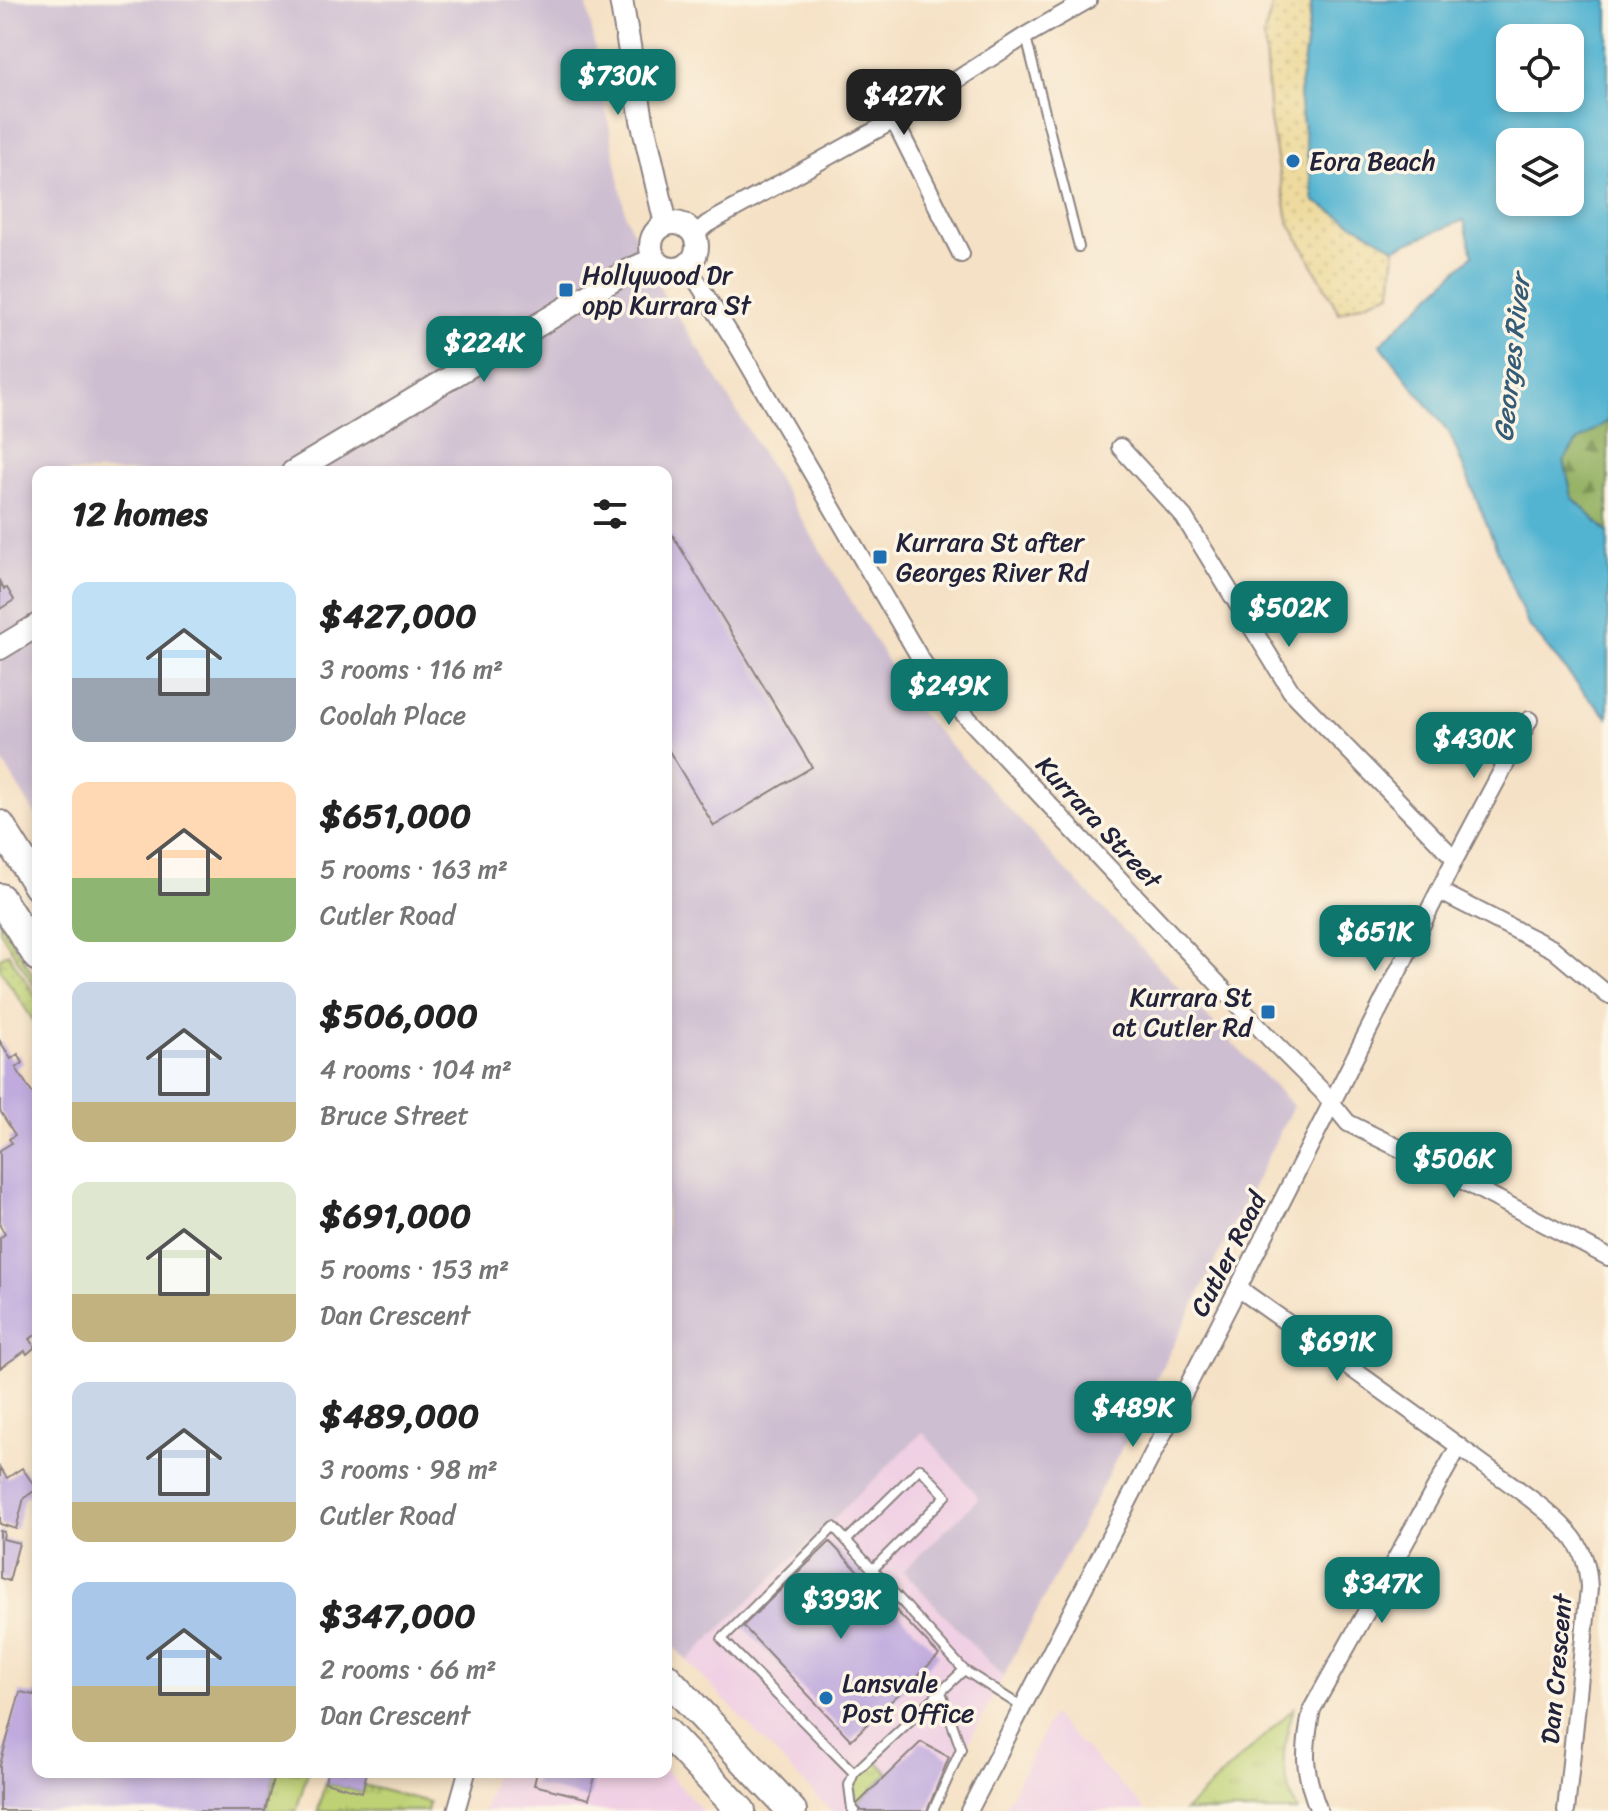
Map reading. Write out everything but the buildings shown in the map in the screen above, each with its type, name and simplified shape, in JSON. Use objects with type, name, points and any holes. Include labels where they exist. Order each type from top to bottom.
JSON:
[{"type":"highway","points":[[0,825],[32,876]]},
{"type":"highway","points":[[0,898],[32,948]]},
{"type":"highway","points":[[672,1683],[792,1811]]},
{"type":"highway","points":[[672,1738],[741,1811]]},
{"type":"street","points":[[621,0],[642,120],[666,224]]},
{"type":"street","points":[[694,235],[707,224],[894,120],[1025,36],[1088,0]]},
{"type":"street","points":[[894,120],[961,254]]},
{"type":"street","points":[[678,223],[694,235],[695,254],[686,264],[666,267],[655,259],[652,238],[666,224],[678,223]]},
{"type":"street","points":[[303,466],[628,271],[655,259]]},
{"type":"street","name":"Kurrara Street","points":[[686,264],[939,685],[1322,1091],[1348,1123],[1608,1257]]},
{"type":"street","points":[[1120,447],[1184,517],[1291,691],[1455,859]]},
{"type":"street","points":[[0,648],[32,629]]},
{"type":"street","name":"Cutler Road","points":[[969,1811],[1529,720]]},
{"type":"street","points":[[1439,891],[1553,949],[1608,995]]},
{"type":"street","name":"Dan Crescent","points":[[1238,1288],[1548,1513],[1581,1548],[1588,1568],[1589,1588],[1566,1811]]},
{"type":"street","points":[[1319,1811],[1305,1765],[1305,1739],[1312,1709],[1459,1446]]},
{"type":"street","points":[[456,1811],[465,1778]]},
{"type":"lane","points":[[1025,36],[1079,247]]},
{"type":"lane","points":[[847,1540],[920,1468],[946,1496],[873,1569]]},
{"type":"lane","points":[[854,1773],[722,1639],[834,1527],[964,1670],[1022,1707]]},
{"type":"lane","points":[[854,1811],[849,1785],[854,1773],[964,1670]]},
{"type":"lane","points":[[933,1811],[961,1749],[941,1692]]},
{"type":"shaded area","points":[[0,0],[586,0],[626,217],[662,292],[915,707],[1059,863],[1293,1106],[1003,1677],[903,1571],[979,1498],[923,1432],[687,1661],[672,1645],[672,466],[32,466],[32,809],[0,757]]},
{"type":"shaded area","points":[[923,1432],[979,1498],[903,1571],[1003,1677],[933,1811],[831,1811],[687,1661]]},
{"type":"shaded area","points":[[1052,1715],[1147,1811],[1003,1811]]},
{"type":"shaded area","points":[[672,1777],[703,1811],[484,1811],[493,1778]]},
{"type":"green space","points":[[1608,421],[1608,533],[1572,497],[1564,460],[1578,441]]},
{"type":"green space","points":[[0,922],[32,973],[32,982],[0,931]]},
{"type":"green space","points":[[8,953],[32,991],[32,1019],[0,969],[0,958]]},
{"type":"green space","points":[[1294,1708],[1286,1736],[1284,1760],[1287,1784],[1297,1811],[1184,1811]]},
{"type":"green space","points":[[875,1760],[889,1773],[856,1805],[853,1781]]},
{"type":"green space","points":[[273,1778],[306,1778],[296,1811],[265,1811]]},
{"type":"green space","points":[[325,1782],[361,1792],[363,1785],[429,1802],[427,1811],[318,1811]]},
{"type":"sand","name":"Eora Beach","points":[[1274,0],[1312,0],[1299,96],[1314,201],[1395,248],[1391,293],[1339,313],[1288,220],[1270,120],[1264,35]]},
{"type":"water","name":"Georges River","points":[[1312,0],[1608,0],[1608,421],[1578,441],[1564,460],[1572,497],[1608,533],[1608,718],[1527,623],[1450,434],[1380,344],[1473,255],[1464,220],[1395,248],[1314,201],[1299,96]]},
{"type":"place","name":"Eora Beach","points":[[1293,161]]},
{"type":"place","name":"Hollywood Dr opp Kurrara St","points":[[566,290]]},
{"type":"place","name":"Kurrara St after Georges River Rd","points":[[880,557]]},
{"type":"place","name":"Kurrara St at Cutler Rd","points":[[1268,1012]]},
{"type":"place","name":"Lansvale Post Office","points":[[826,1698]]}]
